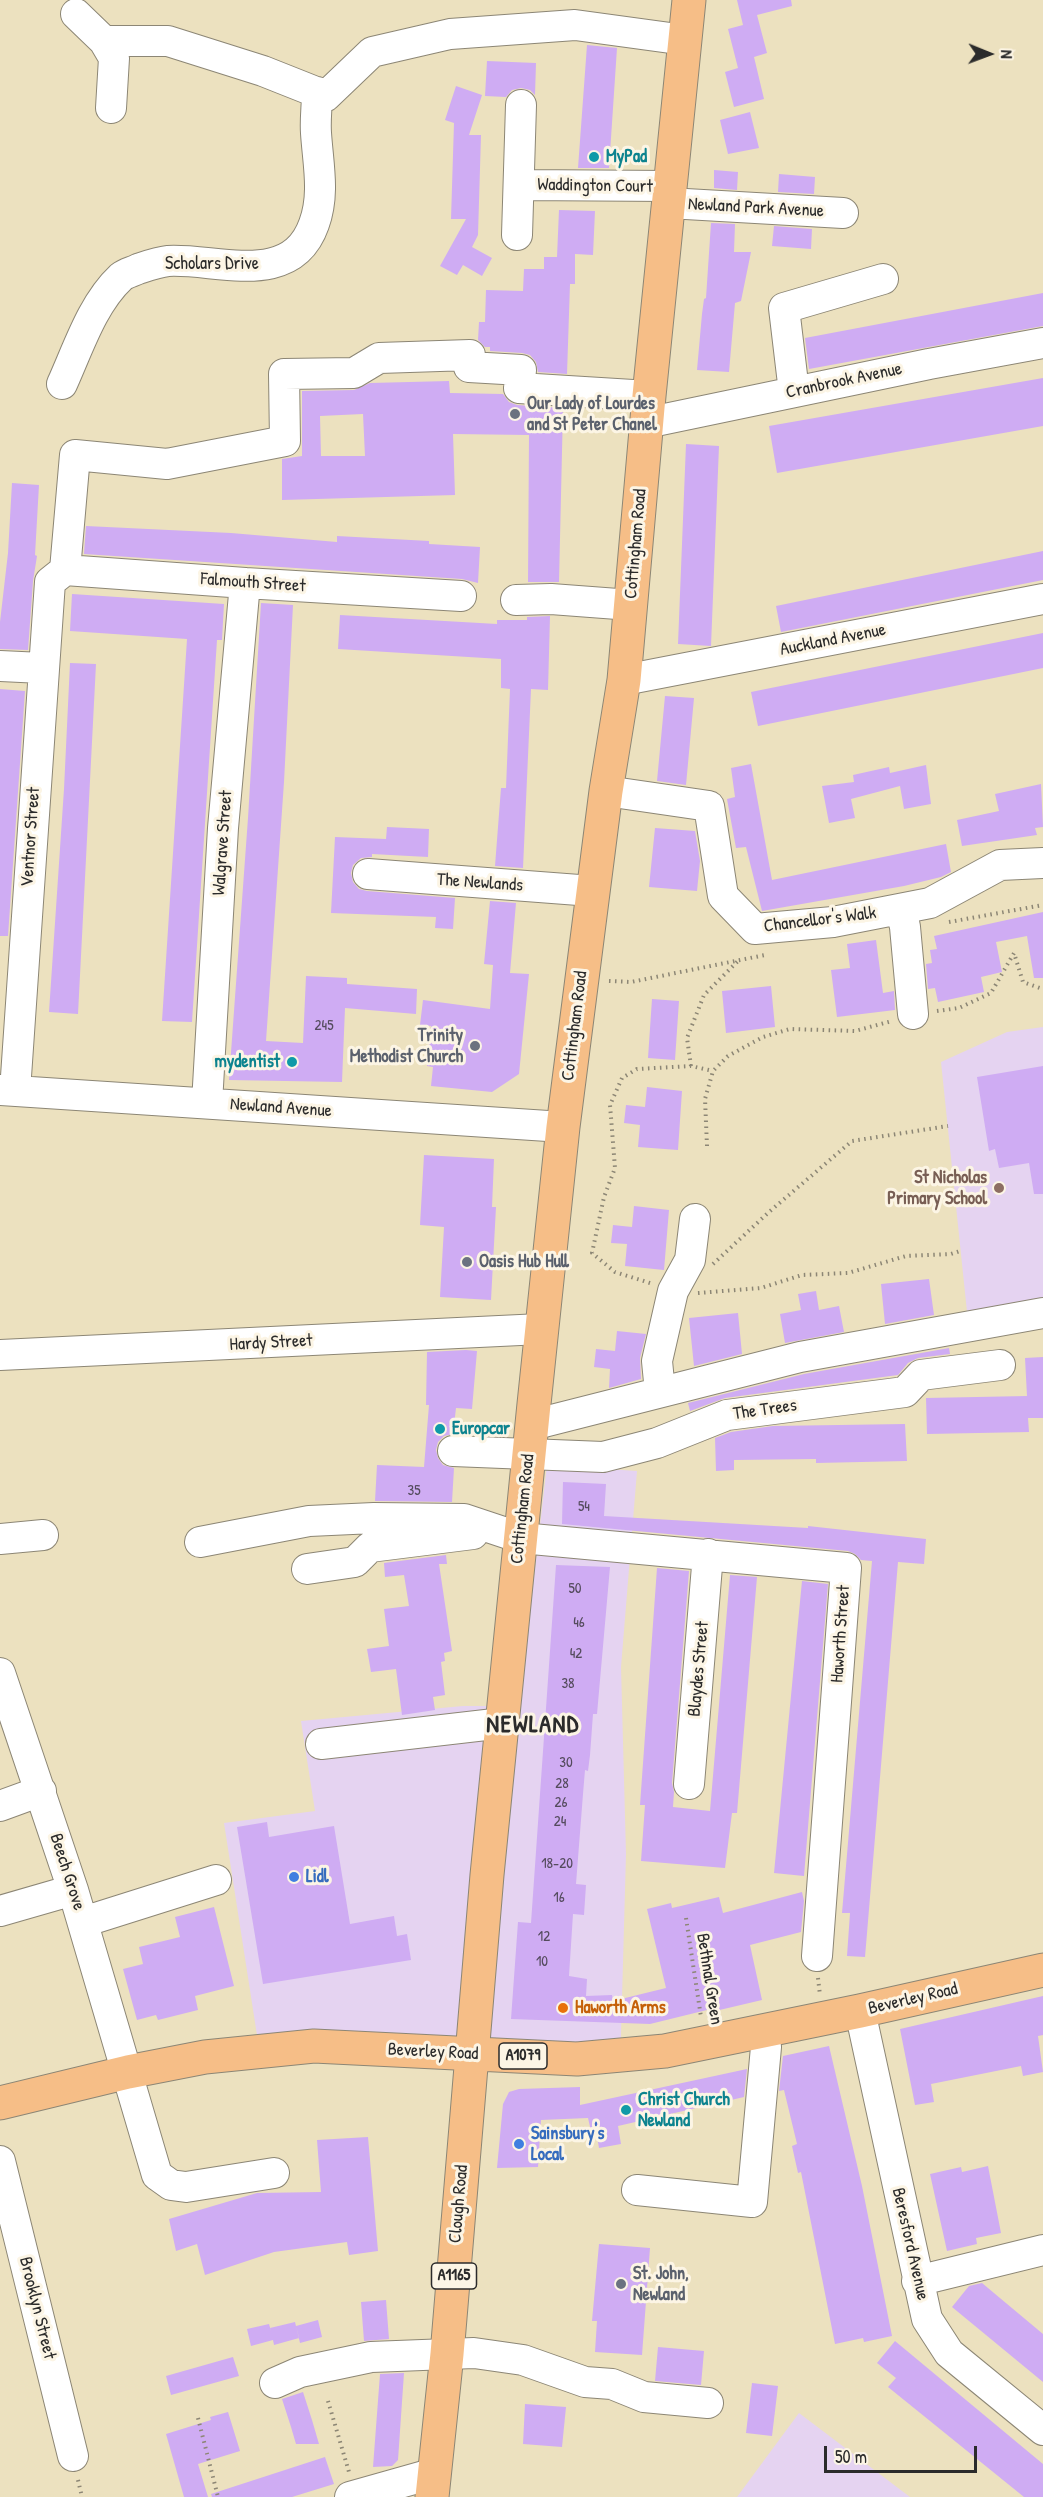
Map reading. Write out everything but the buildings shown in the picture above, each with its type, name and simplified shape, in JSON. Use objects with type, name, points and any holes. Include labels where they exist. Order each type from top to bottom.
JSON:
[{"type":"main road","name":"Cottingham Road","points":[[472,2054],[520,1538],[563,1127],[592,891],[624,680],[647,410],[689,0]]},
{"type":"main road","name":"Beverley Road","points":[[0,2103],[128,2072],[205,2057],[314,2046],[577,2059],[665,2051],[1043,1970]]},
{"type":"main road","name":"Clough Road","points":[[433,2485],[447,2354],[472,2054]]},
{"type":"street","points":[[76,14],[104,41],[114,58],[111,108]]},
{"type":"street","points":[[104,41],[168,41],[263,71],[326,96],[372,52],[450,34],[575,25],[685,40]]},
{"type":"street","name":"Scholars Drive","points":[[62,384],[105,295],[123,275],[145,266],[168,261],[238,267],[267,265],[290,255],[305,240],[314,225],[321,201],[316,131],[317,92]]},
{"type":"street","name":"Waddington Court","points":[[517,235],[521,105]]},
{"type":"street","name":"Waddington Court","points":[[519,185],[669,195]]},
{"type":"street","name":"Newland Park Avenue","points":[[669,195],[843,213]]},
{"type":"street","points":[[794,392],[784,308],[883,279]]},
{"type":"street","name":"Cranbrook Avenue","points":[[58,576],[75,455],[167,464],[285,441],[284,374],[354,373],[379,358],[470,355],[469,367],[521,370],[519,388],[647,410],[794,392],[1043,343]]},
{"type":"street","name":"Falmouth Street","points":[[58,576],[245,583],[461,596]]},
{"type":"street","name":"Ventnor Street","points":[[7,1090],[42,668],[58,576]]},
{"type":"street","name":"Walgrave Street","points":[[207,1102],[223,828],[245,583]]},
{"type":"street","points":[[516,600],[552,599],[631,605]]},
{"type":"street","name":"Auckland Avenue","points":[[624,680],[1043,599]]},
{"type":"street","points":[[0,666],[42,668]]},
{"type":"street","name":"Chancellor's Walk","points":[[606,791],[709,806],[723,896],[755,929],[832,922],[930,903],[1000,865],[1043,863]]},
{"type":"street","name":"The Newlands","points":[[368,874],[592,891]]},
{"type":"street","points":[[901,909],[905,927],[913,1014]]},
{"type":"street","name":"Newland Avenue","points":[[7,1090],[563,1127]]},
{"type":"street","points":[[660,1392],[657,1361],[674,1291],[690,1260],[695,1219]]},
{"type":"street","points":[[530,1440],[660,1392],[800,1357],[1043,1313]]},
{"type":"street","name":"Hardy Street","points":[[0,1355],[542,1329]]},
{"type":"street","name":"The Trees","points":[[453,1450],[530,1440],[603,1457],[657,1443],[727,1415],[905,1392],[921,1375],[1000,1365]]},
{"type":"street","name":"Haworth Street","points":[[201,1542],[309,1521],[464,1519],[520,1538],[846,1568],[817,1956]]},
{"type":"street","points":[[307,1569],[355,1562],[370,1547],[465,1536],[487,1528]]},
{"type":"street","points":[[0,1539],[43,1535]]},
{"type":"street","name":"Blaydes Street","points":[[689,1784],[708,1554]]},
{"type":"street","name":"Beech Grove","points":[[0,1673],[73,1890],[157,2175],[171,2185],[186,2187],[274,2173]]},
{"type":"street","points":[[321,1744],[503,1723]]},
{"type":"street","points":[[0,1806],[41,1791]]},
{"type":"street","points":[[83,1922],[216,1880]]},
{"type":"street","points":[[0,1911],[73,1890]]},
{"type":"street","name":"Beresford Avenue","points":[[860,2011],[927,2319],[949,2353],[1043,2430]]},
{"type":"street","points":[[637,2190],[752,2202],[766,2047],[764,2031]]},
{"type":"street","name":"Brooklyn Street","points":[[0,2161],[73,2456]]},
{"type":"street","points":[[917,2281],[1043,2250]]},
{"type":"street","points":[[275,2384],[300,2372],[370,2357],[498,2355],[523,2360],[585,2382],[612,2384],[644,2397],[708,2403]]},
{"type":"street","points":[[353,2496],[433,2485]]},
{"type":"path","points":[[706,1146],[705,1099],[713,1071],[728,1056],[763,1037],[790,1029],[855,1031],[913,1014],[959,1008],[991,993],[1014,953],[1023,982],[1043,989]]},
{"type":"path","points":[[691,1066],[687,1038],[704,995],[739,961]]},
{"type":"path","points":[[713,1071],[691,1066],[637,1069],[622,1078],[610,1105],[615,1168],[604,1197],[592,1253],[615,1272],[674,1291],[703,1293],[761,1288],[802,1275],[848,1273],[906,1256],[951,1254],[960,1251]]},
{"type":"path","points":[[707,1269],[852,1141],[948,1126]]},
{"type":"path","name":"Bethnal Green","points":[[686,1918],[705,2044]]},
{"type":"path","points":[[817,1956],[822,2019]]},
{"type":"path","points":[[328,2401],[353,2496]]},
{"type":"path","points":[[198,2418],[218,2497]]},
{"type":"shaded area","name":"St Nicholas Primary School","points":[[1043,1027],[1043,1322],[969,1331],[941,1062],[1007,1032]]},
{"type":"shaded area","points":[[547,1465],[637,1471],[621,1667],[626,1854],[620,2070],[261,2061],[224,1823],[315,1811],[301,1721],[463,1706],[519,1706]]},
{"type":"shaded area","points":[[799,2413],[910,2497],[737,2497]]},
{"type":"place","name":"MyPad","points":[[594,157]]},
{"type":"place","name":"Our Lady of Lourdes and St Peter Chanel","points":[[515,414]]},
{"type":"place","name":"Trinity Methodist Church","points":[[475,1046]]},
{"type":"place","name":"mydentist","points":[[292,1062]]},
{"type":"place","name":"St Nicholas Primary School","points":[[999,1188]]},
{"type":"place","name":"Oasis Hub Hull","points":[[467,1262]]},
{"type":"place","name":"Europcar","points":[[440,1429]]},
{"type":"place","name":"Lidl","points":[[294,1877]]},
{"type":"place","name":"Haworth Arms","points":[[563,2008]]},
{"type":"place","name":"Christ Church Newland","points":[[626,2110]]},
{"type":"place","name":"Sainsbury's Local","points":[[519,2144]]},
{"type":"place","name":"St. John, Newland","points":[[621,2284]]},
{"type":"district","name":"NEWLAND","points":[[533,1726]]}]
